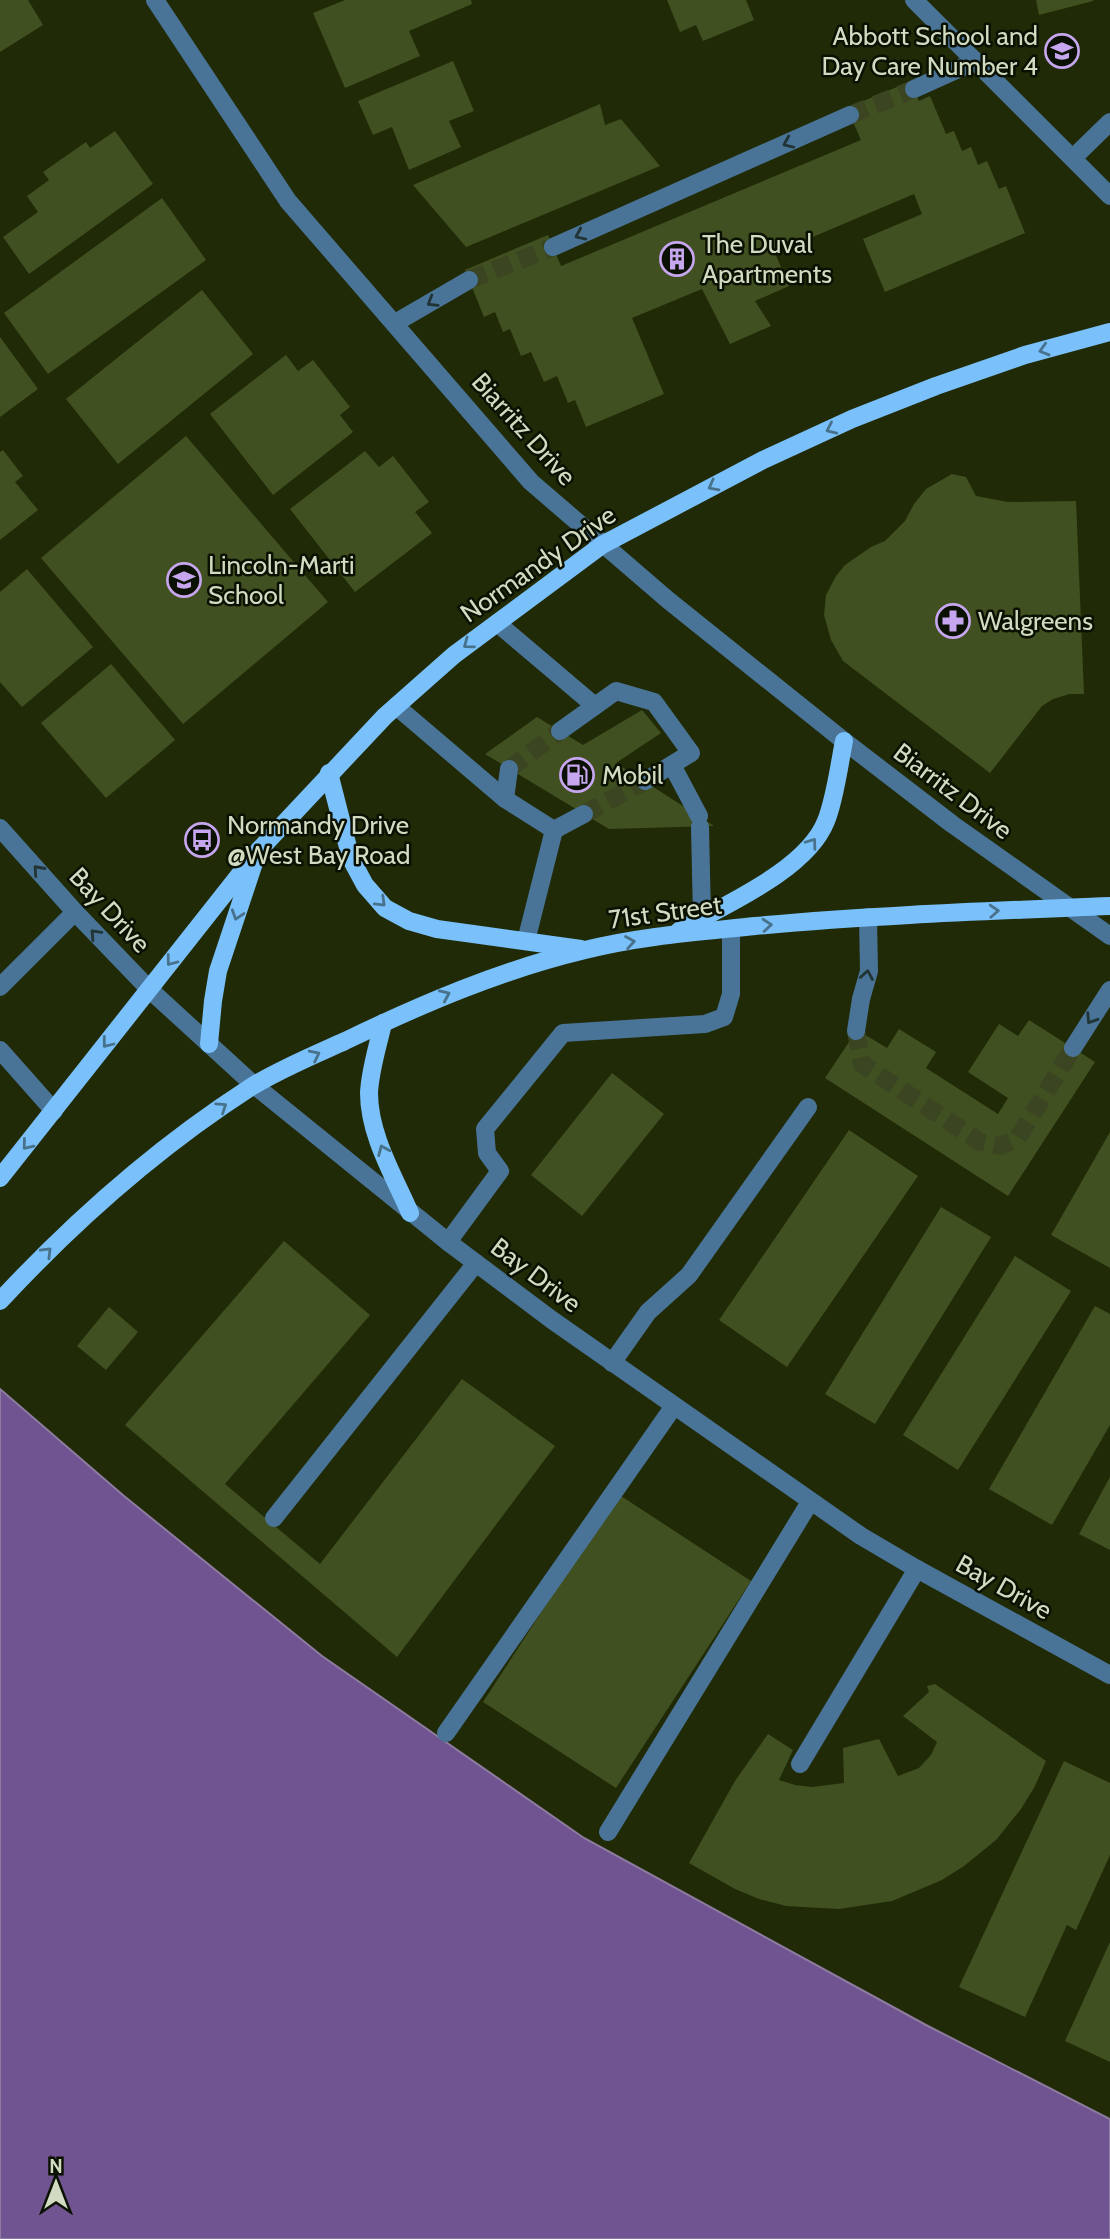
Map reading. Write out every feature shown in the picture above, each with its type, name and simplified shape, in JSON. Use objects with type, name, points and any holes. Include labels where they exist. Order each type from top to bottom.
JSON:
[{"type":"main road","name":"Normandy Drive","points":[[0,1178],[258,850],[396,706],[454,655],[602,545],[763,460],[852,419],[936,386],[1026,355],[1110,332]]},
{"type":"main road","points":[[674,933],[782,872],[804,855],[826,821],[844,741]]},
{"type":"main road","points":[[329,773],[351,859],[365,885],[384,908],[409,921],[437,929],[586,950]]},
{"type":"main road","points":[[209,1044],[218,971],[258,850]]},
{"type":"main road","name":"71st Street","points":[[0,1301],[45,1253],[99,1202],[189,1130],[254,1086],[456,990],[586,950],[674,933],[868,917],[1110,906]]},
{"type":"main road","points":[[383,1023],[369,1093],[370,1111],[375,1131],[410,1213]]},
{"type":"street","name":"Biarritz Drive","points":[[155,0],[288,201],[531,482],[602,545],[844,741],[952,824],[1110,936]]},
{"type":"street","points":[[914,0],[1110,196]]},
{"type":"street","points":[[914,89],[976,61]]},
{"type":"street","points":[[553,247],[850,116]]},
{"type":"street","points":[[1073,158],[1110,122]]},
{"type":"street","points":[[395,323],[469,280]]},
{"type":"street","points":[[497,623],[595,706]]},
{"type":"street","points":[[560,731],[616,691],[654,702],[691,753],[645,781]]},
{"type":"street","points":[[396,706],[505,799],[554,830]]},
{"type":"street","points":[[672,765],[699,821],[702,917]]},
{"type":"street","points":[[505,799],[509,769]]},
{"type":"street","points":[[526,941],[554,830],[584,814]]},
{"type":"street","name":"Bay Drive","points":[[0,828],[150,990],[254,1086],[447,1242],[612,1363],[810,1502],[917,1569],[1110,1675]]},
{"type":"street","points":[[0,987],[75,912]]},
{"type":"street","points":[[856,1031],[869,971],[868,917]]},
{"type":"street","points":[[447,1242],[500,1171],[487,1153],[485,1129],[563,1033],[705,1024],[724,1017],[732,994],[731,929]]},
{"type":"street","points":[[1073,1048],[1110,990]]},
{"type":"street","points":[[0,1050],[54,1111]]},
{"type":"street","points":[[612,1363],[648,1312],[689,1275],[808,1107]]},
{"type":"street","points":[[274,1518],[476,1263]]},
{"type":"street","points":[[446,1733],[674,1406]]},
{"type":"street","points":[[608,1832],[810,1502]]},
{"type":"street","points":[[800,1764],[917,1569]]},
{"type":"shaded area","points":[[0,1389],[124,1496],[322,1656],[584,1838],[926,2025],[1110,2119],[1110,2239],[0,2239]]},
{"type":"building","points":[[0,0],[28,0],[43,25],[0,52]]},
{"type":"building","points":[[345,0],[471,0],[472,4],[409,31],[420,56],[345,88],[313,13]]},
{"type":"building","points":[[667,0],[746,0],[754,20],[703,41],[696,25],[680,32]]},
{"type":"building","points":[[1036,0],[1093,0],[1093,1],[1039,15]]},
{"type":"building","points":[[453,61],[474,111],[449,121],[461,147],[409,170],[392,127],[373,135],[358,101]]},
{"type":"building","name":"The Duval Apartments","points":[[911,81],[919,101],[930,96],[946,134],[954,131],[962,151],[971,147],[978,165],[987,161],[999,189],[1006,186],[1025,233],[885,292],[863,239],[922,214],[914,194],[775,253],[789,286],[755,301],[771,326],[730,344],[702,289],[632,318],[664,394],[586,427],[575,400],[568,403],[557,376],[544,382],[531,352],[521,356],[510,329],[503,332],[495,312],[484,317],[465,270],[548,235],[561,266],[861,140],[847,108]]},
{"type":"building","points":[[600,104],[605,125],[621,119],[660,166],[466,247],[413,185]]},
{"type":"building","points":[[115,131],[153,184],[29,274],[3,237],[38,212],[27,196],[49,180],[43,172],[86,142],[90,148]]},
{"type":"building","points":[[162,198],[206,260],[48,374],[4,313]]},
{"type":"building","points":[[202,290],[253,354],[118,464],[66,399]]},
{"type":"building","points":[[0,337],[38,389],[0,417]]},
{"type":"building","points":[[286,355],[298,371],[313,360],[350,407],[340,415],[353,432],[273,495],[210,414]]},
{"type":"building","name":"Lincoln-Marti School","points":[[186,436],[328,602],[183,724],[41,558]]},
{"type":"building","points":[[3,450],[23,476],[15,482],[38,510],[0,540],[0,452]]},
{"type":"building","points":[[365,451],[379,467],[393,456],[429,502],[415,512],[432,533],[355,592],[290,509]]},
{"type":"building","name":"Walgreens","points":[[952,474],[966,477],[976,496],[1008,502],[1076,501],[1084,694],[1070,694],[1053,699],[1042,706],[990,773],[843,661],[831,640],[824,615],[826,595],[845,565],[885,541],[905,521],[926,489]]},
{"type":"building","points":[[27,569],[93,647],[22,707],[0,682],[0,592]]},
{"type":"building","points":[[111,664],[175,740],[106,798],[41,723]]},
{"type":"building","name":"Mobil","points":[[642,710],[661,733],[616,763],[714,826],[609,829],[485,754],[537,717],[583,745]]},
{"type":"building","points":[[1029,1020],[1095,1062],[1008,1196],[825,1078],[857,1030],[887,1048],[899,1029],[936,1052],[926,1068],[998,1114],[1008,1098],[968,1072],[999,1024],[1018,1036]]},
{"type":"building","points":[[612,1073],[664,1114],[582,1216],[531,1175]]},
{"type":"building","points":[[849,1130],[918,1176],[787,1367],[719,1320]]},
{"type":"building","points":[[1110,1132],[1110,1268],[1051,1235]]},
{"type":"building","points":[[941,1207],[991,1237],[875,1424],[825,1394]]},
{"type":"building","points":[[284,1241],[370,1315],[225,1484],[320,1564],[462,1379],[555,1446],[397,1657],[125,1425]]},
{"type":"building","points":[[1015,1256],[1071,1291],[958,1470],[903,1435]]},
{"type":"building","points":[[1095,1306],[1110,1314],[1110,1425],[1052,1525],[989,1489]]},
{"type":"building","points":[[109,1307],[138,1332],[106,1370],[77,1346]]},
{"type":"building","points":[[1110,1477],[1110,1550],[1079,1534]]},
{"type":"building","points":[[618,1494],[751,1581],[616,1788],[483,1702]]},
{"type":"building","points":[[935,1684],[1046,1761],[1021,1809],[996,1840],[964,1866],[942,1880],[892,1901],[839,1909],[786,1906],[759,1899],[689,1863],[735,1781],[768,1734],[793,1750],[779,1780],[795,1785],[812,1787],[844,1783],[843,1748],[879,1739],[898,1776],[919,1768],[931,1755],[937,1742],[903,1716],[929,1692],[927,1686]]},
{"type":"building","points":[[1064,1761],[1110,1783],[1110,1855],[1076,1930],[1067,1925],[1025,2017],[959,1987]]},
{"type":"building","points":[[1110,1942],[1110,2062],[1065,2041]]},
{"type":"tunnel","points":[[850,115],[914,89]]},
{"type":"tunnel","points":[[469,280],[553,247]]},
{"type":"tunnel","points":[[509,769],[560,731]]},
{"type":"tunnel","points":[[584,814],[645,781]]},
{"type":"tunnel","points":[[856,1031],[862,1064],[980,1142],[1000,1146],[1018,1138],[1073,1048]]},
{"type":"place","name":"Abbott School and Day Care Number 4","points":[[1062,51]]},
{"type":"place","name":"The Duval Apartments","points":[[677,259]]},
{"type":"place","name":"Lincoln-Marti School","points":[[184,580]]},
{"type":"place","name":"Walgreens","points":[[953,621]]},
{"type":"place","name":"Mobil","points":[[577,775]]},
{"type":"place","name":"Normandy Drive @West Bay Road","points":[[202,840]]}]
